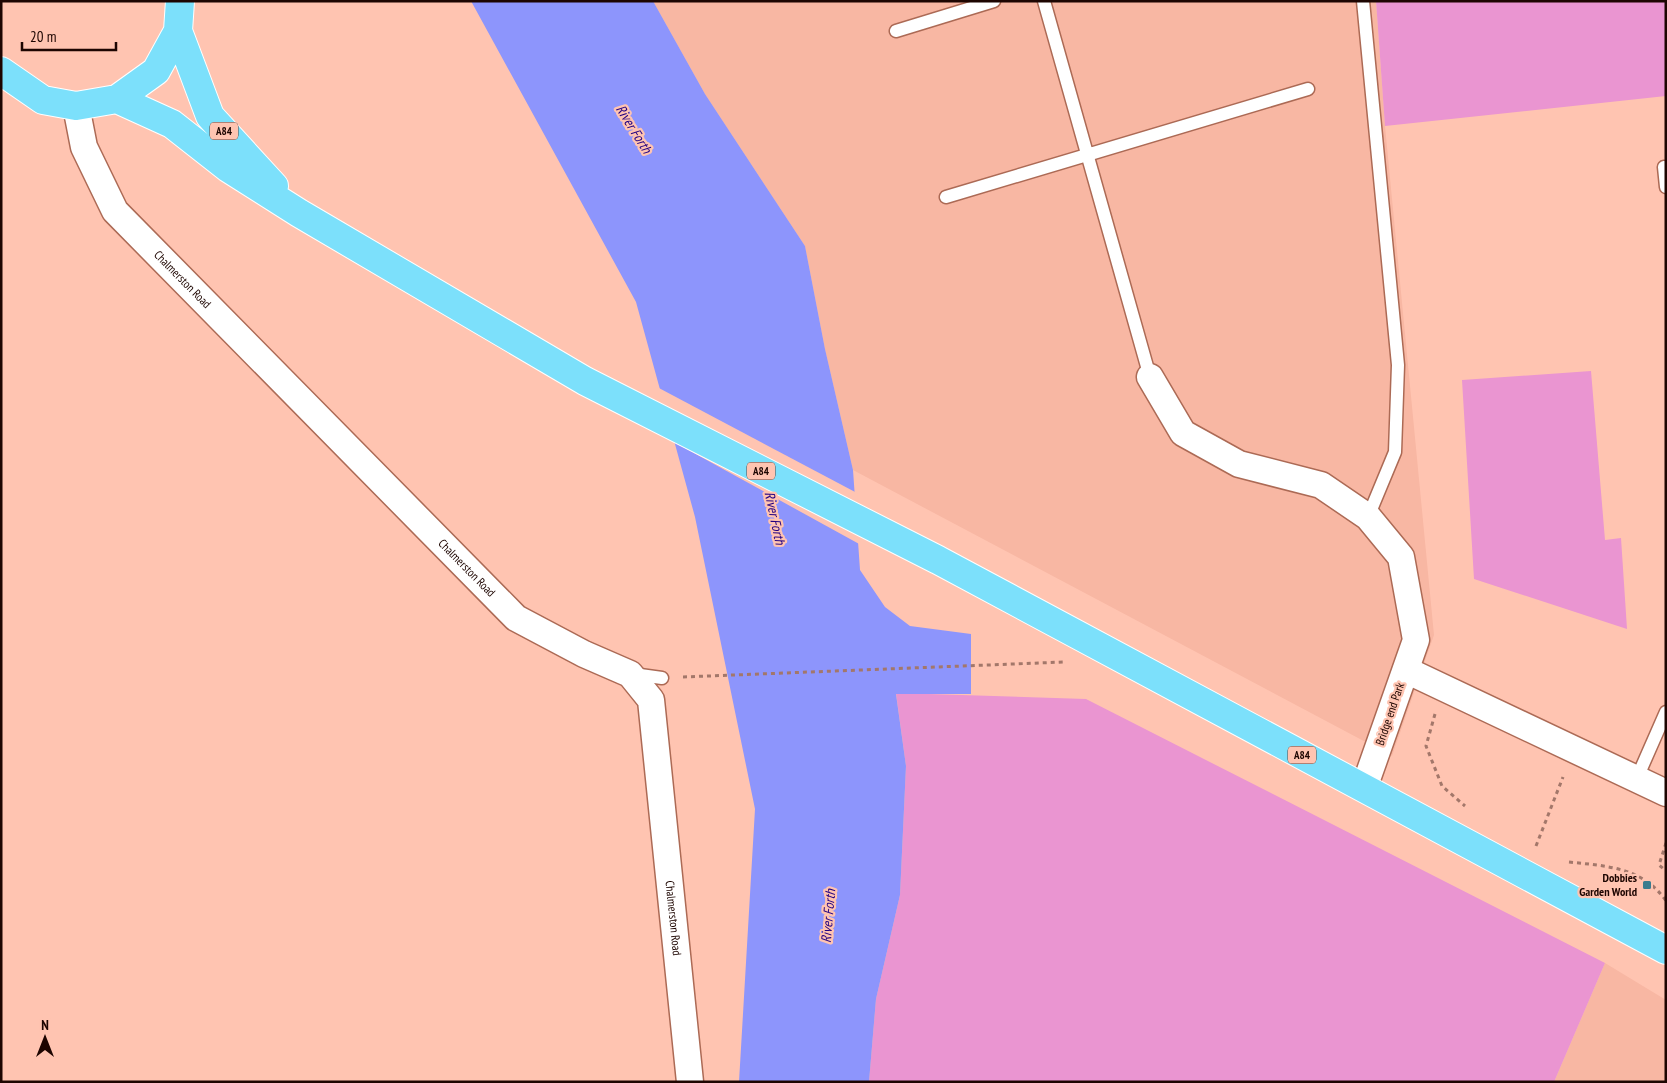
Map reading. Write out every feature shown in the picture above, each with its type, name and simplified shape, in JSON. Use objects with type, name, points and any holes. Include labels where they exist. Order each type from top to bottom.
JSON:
[{"type":"highway","name":"A84","points":[[180,1],[178,31],[210,116],[298,213]]},
{"type":"highway","name":"A84","points":[[1,71],[43,100],[76,106],[117,99],[156,71],[178,31]]},
{"type":"highway","name":"A84","points":[[117,99],[172,124],[228,168],[298,213],[585,382],[938,560],[1118,659],[1666,950]]},
{"type":"street","name":"Chalmerston Road","points":[[76,106],[84,147],[115,212],[516,618],[584,654],[630,674],[651,700],[690,1082]]},
{"type":"street","points":[[1150,377],[1183,434],[1239,464],[1321,485],[1368,517]]},
{"type":"street","name":"Bridge end Park","points":[[1364,788],[1416,640],[1401,557],[1368,517]]},
{"type":"street","points":[[1406,670],[1666,793]]},
{"type":"lane","points":[[896,31],[994,1]]},
{"type":"lane","points":[[1044,1],[1150,377]]},
{"type":"lane","points":[[1363,1],[1398,365],[1395,452],[1368,517]]},
{"type":"lane","points":[[946,197],[1308,89]]},
{"type":"lane","points":[[1664,167],[1666,187]]},
{"type":"lane","points":[[630,674],[662,678]]},
{"type":"lane","points":[[1636,778],[1666,712]]},
{"type":"path","points":[[662,678],[1068,662]]},
{"type":"path","points":[[1444,688],[1426,746],[1442,786],[1471,812]]},
{"type":"path","points":[[1525,874],[1574,749]]},
{"type":"path","points":[[1666,843],[1659,865],[1666,871]]},
{"type":"path","points":[[1566,862],[1622,868],[1657,888],[1666,901]]},
{"type":"shaded area","points":[[653,1],[1376,1],[1385,126],[1434,635],[1392,756],[853,470],[825,349],[805,246],[705,94]]},
{"type":"shaded area","points":[[1376,1],[1666,1],[1666,96],[1385,126]]},
{"type":"shaded area","points":[[1591,371],[1605,540],[1621,538],[1627,629],[1474,579],[1462,380]]},
{"type":"shaded area","points":[[896,693],[1086,699],[1605,963],[1554,1082],[869,1082],[876,999],[900,895],[906,766]]},
{"type":"shaded area","points":[[1605,963],[1666,1000],[1666,1082],[1554,1082]]},
{"type":"water","name":"River Forth","points":[[471,1],[653,1],[705,94],[805,246],[825,349],[853,470],[860,570],[885,607],[910,626],[971,634],[971,694],[896,694],[906,766],[900,895],[876,999],[869,1082],[739,1082],[755,809],[695,517],[636,302]]},
{"type":"pier","points":[[657,387],[857,493],[861,545],[672,441]]},
{"type":"place","name":"Dobbies Garden World","points":[[1647,885]]}]
